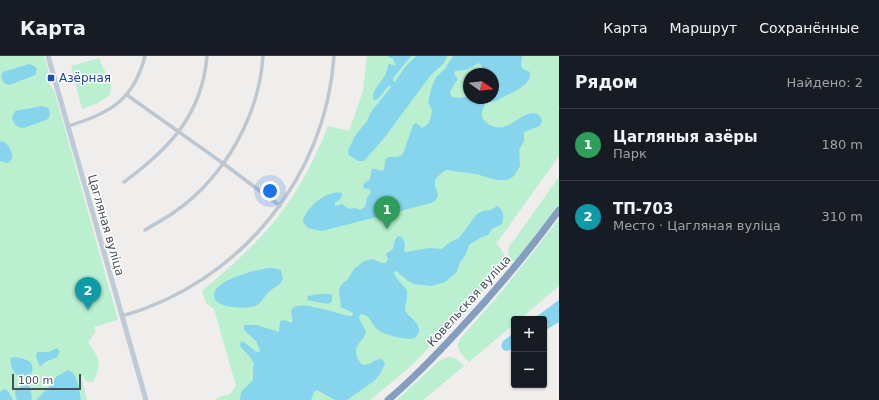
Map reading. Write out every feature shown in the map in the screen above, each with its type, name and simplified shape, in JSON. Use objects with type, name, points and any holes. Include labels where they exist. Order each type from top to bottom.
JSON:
[{"type":"highway","name":"Ковельская вуліца","points":[[388,400],[431,361],[471,317],[513,269],[559,210]]},
{"type":"street","name":"Цагляная вуліца","points":[[48,56],[146,400]]},
{"type":"street","points":[[68,126],[92,118],[110,109],[127,95],[138,77],[145,56]]},
{"type":"street","points":[[124,182],[152,160],[179,132],[195,104],[206,69],[207,56]]},
{"type":"street","points":[[145,230],[176,211],[201,189],[224,164],[239,140],[247,122],[260,78],[263,56]]},
{"type":"street","points":[[122,316],[164,301],[204,278],[248,243],[280,206],[294,186],[312,150],[326,108],[332,83],[334,56]]},
{"type":"street","points":[[127,95],[280,206]]},
{"type":"green space","points":[[0,56],[44,56],[48,69],[48,80],[54,90],[118,320],[94,327],[96,331],[88,342],[97,357],[99,365],[93,382],[88,382],[81,375],[87,400],[0,400]]},
{"type":"green space","points":[[367,56],[559,56],[559,156],[496,244],[501,249],[505,259],[503,270],[409,368],[370,400],[215,400],[218,397],[230,394],[236,386],[214,309],[206,303],[202,291],[248,250],[278,217],[306,174],[328,126],[349,131],[363,91]]},
{"type":"green space","points":[[99,58],[111,85],[110,95],[96,104],[82,109],[71,66]]},
{"type":"green space","points":[[559,177],[559,205],[517,259],[513,261],[511,260],[508,253],[509,247]]},
{"type":"green space","points":[[559,219],[559,286],[524,316],[511,316],[511,327],[469,362],[459,351],[459,342],[503,290]]},
{"type":"green space","points":[[448,357],[455,358],[464,366],[423,400],[397,400],[440,360]]},
{"type":"water","points":[[387,56],[411,56],[393,78],[393,81],[395,82],[405,67],[416,56],[447,56],[444,63],[430,76],[385,137],[364,161],[358,161],[349,155],[348,150],[355,136],[367,121],[371,112],[391,87],[390,85],[377,99],[373,99],[373,94],[386,74],[388,65],[396,66],[393,59]]},
{"type":"water","points":[[453,56],[522,56],[521,66],[523,69],[530,72],[530,77],[518,90],[499,100],[499,68],[482,68],[479,63],[469,68],[463,68],[463,70],[455,71],[454,74],[458,79],[450,92],[452,97],[463,97],[463,104],[485,104],[482,117],[484,121],[494,127],[506,126],[527,114],[535,113],[540,116],[542,120],[540,126],[524,132],[524,141],[519,150],[520,166],[514,176],[507,180],[496,180],[476,174],[446,170],[435,180],[438,195],[436,200],[431,203],[322,231],[308,228],[303,222],[308,211],[318,201],[330,194],[342,193],[341,198],[335,203],[335,206],[342,204],[349,209],[355,208],[360,210],[365,207],[367,198],[371,192],[369,189],[363,188],[364,184],[370,179],[372,169],[381,171],[384,170],[385,161],[388,157],[398,157],[403,154],[413,125],[416,123],[422,128],[428,124],[432,110],[428,102],[432,86],[436,77],[445,69]]},
{"type":"water","points":[[29,64],[35,66],[37,70],[35,75],[8,85],[3,82],[1,76],[3,72]]},
{"type":"water","points":[[42,106],[48,108],[50,113],[49,118],[46,120],[24,128],[14,124],[12,117],[15,111]]},
{"type":"water","points":[[2,141],[9,146],[12,154],[12,159],[8,163],[0,161],[0,142]]},
{"type":"water","points":[[497,206],[503,213],[502,224],[492,229],[488,235],[469,245],[465,256],[460,262],[457,272],[445,282],[431,286],[414,284],[396,271],[394,272],[407,291],[405,311],[419,327],[418,334],[415,338],[401,338],[384,333],[375,327],[367,316],[362,314],[359,316],[366,333],[356,349],[358,360],[363,365],[380,359],[383,360],[385,364],[380,374],[374,381],[347,400],[335,400],[317,390],[314,392],[311,400],[240,400],[241,392],[253,380],[254,363],[241,347],[241,342],[244,342],[256,352],[259,352],[260,350],[256,341],[244,330],[245,325],[256,325],[279,332],[280,321],[284,320],[292,323],[292,309],[296,306],[303,305],[352,316],[353,313],[341,307],[339,290],[341,285],[348,279],[354,269],[364,261],[373,259],[381,263],[386,263],[388,259],[386,254],[393,249],[395,240],[398,236],[404,240],[404,251],[406,252],[429,248],[442,249],[450,242],[459,238],[477,214],[483,211],[491,210]]},
{"type":"water","points":[[268,268],[281,270],[283,279],[257,305],[253,307],[240,308],[220,304],[216,300],[214,296],[220,285],[236,277]]},
{"type":"water","points":[[318,294],[332,295],[332,302],[328,304],[307,300],[308,296]]},
{"type":"water","points":[[559,300],[559,322],[547,329],[547,316],[537,316]]},
{"type":"water","points":[[511,335],[511,349],[507,351],[503,350],[501,346],[503,341]]},
{"type":"water","points":[[57,348],[60,351],[57,357],[45,362],[41,366],[39,365],[36,357],[37,352],[49,352]]},
{"type":"water","points":[[11,358],[25,359],[31,363],[31,374],[21,377],[18,376],[13,370],[11,364]]},
{"type":"water","points":[[68,370],[76,378],[81,400],[36,400],[51,385],[56,377]]},
{"type":"water","points":[[27,384],[30,387],[31,400],[17,400],[15,391]]},
{"type":"water","points":[[4,389],[8,391],[13,400],[0,400],[0,392]]},
{"type":"place","name":"Азёрная","points":[[51,78]]},
{"type":"place","name":"Цагляныя азёры","points":[[387,229]]},
{"type":"place","name":"ТП-703","points":[[88,310]]}]
